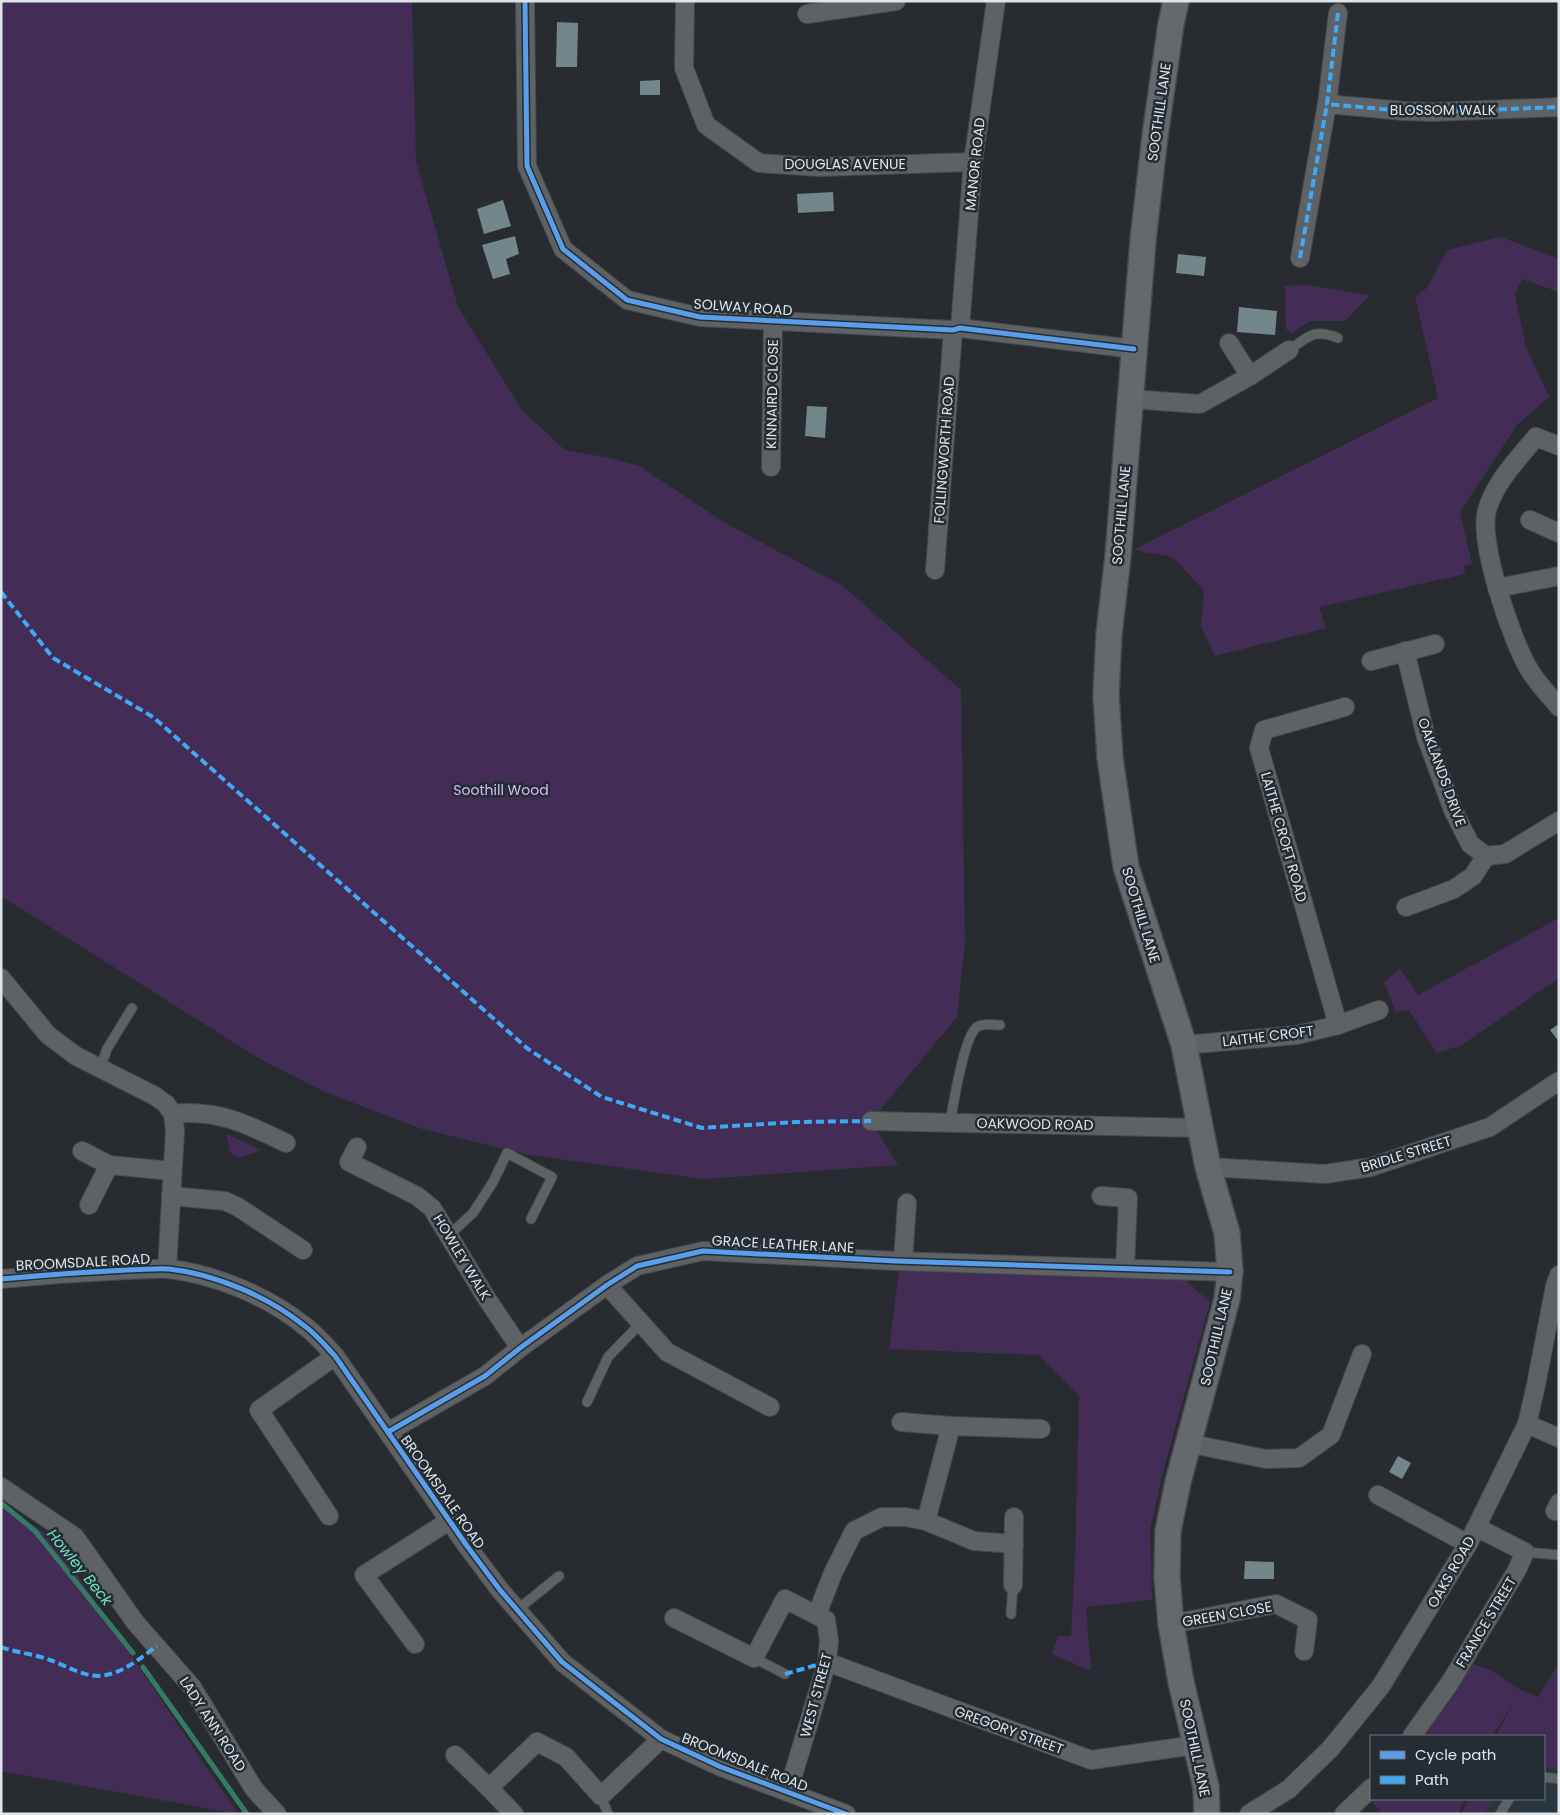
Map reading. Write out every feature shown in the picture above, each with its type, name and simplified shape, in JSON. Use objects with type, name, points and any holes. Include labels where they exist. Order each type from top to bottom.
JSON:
[{"type":"main road","name":"SOOTHILL LANE","points":[[1176,1],[1155,136],[1143,240],[1116,573],[1109,634],[1106,695],[1110,758],[1126,867],[1184,1045],[1199,1128],[1227,1233],[1230,1272],[1227,1299],[1178,1482],[1168,1531],[1167,1577],[1171,1624],[1181,1682],[1206,1787],[1207,1814]]},
{"type":"street","name":"SOLWAY ROAD","points":[[525,1],[527,166],[563,249],[627,300],[700,317],[957,329],[1134,349]]},
{"type":"street","name":"DOUGLAS AVENUE","points":[[685,1],[684,68],[706,125],[759,163],[819,167],[973,162]]},
{"type":"street","points":[[807,14],[896,1]]},
{"type":"street","name":"MANOR ROAD","points":[[957,329],[973,162],[996,1]]},
{"type":"street","points":[[1300,258],[1327,104],[1338,13]]},
{"type":"street","name":"BLOSSOM WALK","points":[[1327,104],[1404,112],[1559,108]]},
{"type":"street","name":"KINNAIRD CLOSE","points":[[771,467],[773,321]]},
{"type":"street","name":"FOLLINGWORTH ROAD","points":[[935,570],[957,329]]},
{"type":"street","points":[[1229,343],[1250,376]]},
{"type":"street","points":[[1130,399],[1200,404],[1250,376],[1288,350]]},
{"type":"street","points":[[1559,446],[1536,437],[1500,482],[1487,511],[1487,537],[1497,588],[1507,620],[1530,671],[1559,707]]},
{"type":"street","points":[[1530,520],[1559,533]]},
{"type":"street","points":[[1497,588],[1559,576]]},
{"type":"street","points":[[1371,660],[1435,644]]},
{"type":"street","name":"OAKLANDS DRIVE","points":[[1405,651],[1426,737],[1453,810],[1470,844],[1486,856]]},
{"type":"street","name":"LAITHE CROFT ROAD","points":[[1338,1025],[1259,748],[1264,730],[1345,706]]},
{"type":"street","points":[[1406,907],[1454,889],[1473,876],[1486,856],[1505,854],[1559,821]]},
{"type":"street","points":[[1,978],[48,1036],[76,1056],[155,1096],[166,1104],[173,1114],[175,1131],[167,1269]]},
{"type":"street","name":"LAITHE CROFT","points":[[1184,1045],[1297,1035],[1338,1025],[1379,1010]]},
{"type":"street","name":"BRIDLE STREET","points":[[1208,1167],[1325,1174],[1371,1167],[1490,1128],[1559,1081]]},
{"type":"street","points":[[173,1114],[190,1112],[234,1119],[286,1143]]},
{"type":"street","name":"OAKWOOD ROAD","points":[[871,1121],[1199,1128]]},
{"type":"street","name":"HOWLEY WALK","points":[[358,1147],[350,1162],[417,1196],[432,1208],[485,1296],[520,1348]]},
{"type":"street","points":[[82,1151],[109,1165],[172,1171]]},
{"type":"street","points":[[89,1205],[109,1165]]},
{"type":"street","points":[[171,1196],[231,1204],[303,1250]]},
{"type":"street","points":[[1101,1196],[1128,1198],[1125,1268]]},
{"type":"street","points":[[903,1261],[907,1203]]},
{"type":"street","name":"GRACE LEATHER LANE","points":[[388,1432],[485,1376],[520,1348],[637,1266],[703,1251],[903,1261],[1230,1272]]},
{"type":"street","name":"BROOMSDALE ROAD","points":[[1,1279],[88,1272],[167,1269],[193,1273],[219,1281],[271,1304],[303,1324],[320,1339],[334,1356],[494,1583],[562,1662],[661,1739],[721,1767],[846,1814]]},
{"type":"street","name":"OAKS ROAD","points":[[1249,1814],[1290,1789],[1331,1748],[1381,1686],[1468,1544],[1527,1424],[1555,1286],[1559,1275]]},
{"type":"street","points":[[608,1285],[667,1352],[770,1407]]},
{"type":"street","points":[[1188,1445],[1266,1459],[1299,1458],[1330,1434],[1362,1354]]},
{"type":"street","points":[[329,1516],[259,1410],[334,1356]]},
{"type":"street","points":[[901,1422],[1041,1429]]},
{"type":"street","points":[[1527,1424],[1559,1438]]},
{"type":"street","points":[[926,1521],[951,1426]]},
{"type":"street","name":"LADY ANN ROAD","points":[[1,1487],[75,1537],[135,1622],[192,1687],[254,1789],[277,1814]]},
{"type":"street","points":[[1378,1495],[1468,1544]]},
{"type":"street","points":[[674,1618],[754,1658],[784,1598],[817,1614],[833,1573],[854,1531],[882,1517],[906,1517],[926,1521],[974,1541],[1014,1544]]},
{"type":"street","points":[[1013,1585],[1014,1517]]},
{"type":"street","name":"BROOMSDALE ROAD","points":[[415,1644],[364,1575],[450,1521]]},
{"type":"street","points":[[1476,1527],[1525,1552]]},
{"type":"street","name":"FRANCE STREET","points":[[1413,1735],[1451,1681],[1517,1570],[1525,1552]]},
{"type":"street","name":"GREEN CLOSE","points":[[1171,1624],[1276,1604],[1308,1620],[1304,1651]]},
{"type":"street","name":"WEST STREET","points":[[788,1792],[827,1662],[829,1641],[826,1620],[817,1614]]},
{"type":"street","name":"GREGORY STREET","points":[[827,1662],[1091,1760],[1196,1745]]},
{"type":"street","points":[[489,1788],[537,1742],[566,1756],[601,1796],[661,1739]]},
{"type":"street","points":[[455,1755],[514,1814]]},
{"type":"street","points":[[1344,1814],[1370,1789]]},
{"type":"lane","points":[[1288,350],[1306,338],[1318,333],[1325,333],[1338,338]]},
{"type":"lane","points":[[100,1069],[107,1049],[132,1008]]},
{"type":"lane","points":[[950,1122],[970,1038],[976,1028],[984,1025],[1000,1025]]},
{"type":"lane","points":[[448,1236],[474,1213],[494,1182],[507,1153],[552,1177],[531,1220]]},
{"type":"lane","points":[[587,1402],[608,1358],[641,1323]]},
{"type":"lane","points":[[1525,1552],[1559,1555]]},
{"type":"lane","points":[[517,1610],[559,1576]]},
{"type":"lane","points":[[1011,1614],[1013,1585]]},
{"type":"lane","points":[[754,1658],[785,1674]]},
{"type":"lane","points":[[1545,1777],[1559,1780]]},
{"type":"lane","points":[[601,1796],[608,1814]]},
{"type":"lane","points":[[1500,1814],[1508,1800]]},
{"type":"shaded area","points":[[1559,1767],[1559,1814],[1483,1814],[1492,1800],[1545,1800],[1545,1768]]},
{"type":"green space","name":"Soothill Wood","points":[[1,1],[412,1],[416,161],[458,307],[522,410],[565,450],[610,458],[639,466],[727,524],[843,586],[961,690],[965,943],[957,1017],[871,1121],[898,1165],[704,1179],[529,1155],[422,1129],[325,1092],[260,1059],[1,896]]},
{"type":"green space","points":[[1501,237],[1559,259],[1559,292],[1522,279],[1515,295],[1526,347],[1549,397],[1517,425],[1460,512],[1472,564],[1464,566],[1465,574],[1319,607],[1326,628],[1215,656],[1201,627],[1204,591],[1173,557],[1133,550],[1438,398],[1415,296],[1427,288],[1447,250]]},
{"type":"green space","points":[[1307,285],[1370,295],[1345,321],[1311,321],[1291,333],[1286,329],[1285,286]]},
{"type":"green space","points":[[1559,918],[1559,978],[1462,1045],[1437,1053],[1409,1010],[1396,1012],[1384,982],[1400,969],[1418,995]]},
{"type":"green space","points":[[226,1134],[262,1150],[239,1158],[230,1152]]},
{"type":"green space","points":[[899,1271],[1185,1280],[1210,1302],[1163,1472],[1150,1529],[1152,1600],[1086,1607],[1091,1671],[1052,1654],[1058,1636],[1071,1636],[1079,1396],[1038,1355],[889,1349]]},
{"type":"green space","points":[[1,1504],[52,1538],[238,1814],[1,1771]]},
{"type":"green space","points":[[1469,1663],[1489,1669],[1521,1690],[1538,1697],[1559,1663],[1559,1767],[1545,1768],[1545,1735],[1497,1735],[1514,1702],[1493,1735],[1420,1735]]},
{"type":"green space","points":[[1370,1800],[1465,1800],[1458,1814],[1384,1814]]},
{"type":"green space","points":[[1468,1800],[1492,1800],[1483,1814],[1462,1814]]},
{"type":"building","points":[[557,22],[578,23],[577,67],[556,67]]},
{"type":"building","points":[[660,80],[660,95],[640,95],[640,81]]},
{"type":"building","points":[[833,192],[834,211],[798,213],[797,194]]},
{"type":"building","points":[[503,200],[511,226],[484,234],[477,209]]},
{"type":"building","points":[[515,236],[519,254],[506,259],[510,274],[493,279],[482,245]]},
{"type":"building","points":[[1178,254],[1206,257],[1204,276],[1176,273]]},
{"type":"building","points":[[1239,307],[1277,311],[1275,335],[1237,332]]},
{"type":"building","points":[[807,406],[827,407],[825,438],[805,436]]},
{"type":"building","points":[[1559,1024],[1559,1042],[1550,1030]]},
{"type":"building","points":[[1398,1456],[1411,1463],[1402,1479],[1389,1472]]},
{"type":"building","points":[[1245,1561],[1274,1562],[1274,1579],[1244,1579]]},
{"type":"waterway","name":"Howley Beck","points":[[1,1503],[35,1531],[133,1653]]},
{"type":"waterway","name":"Howley Beck","points":[[143,1667],[247,1814]]},
{"type":"marked path","points":[[1338,13],[1327,104],[1433,112],[1559,107]]},
{"type":"marked path","points":[[1300,258],[1327,104]]},
{"type":"marked path","points":[[1,592],[53,658],[153,717],[528,1049],[602,1097],[702,1128],[797,1122],[871,1121]]},
{"type":"marked path","points":[[1,1647],[44,1658],[80,1672],[98,1676],[114,1673],[122,1669],[157,1646]]},
{"type":"marked path","points":[[785,1674],[827,1662]]},
{"type":"cycle path","points":[[525,1],[527,166],[563,249],[627,300],[700,317],[953,330],[960,328],[1134,349]]},
{"type":"cycle path","points":[[388,1432],[485,1376],[520,1348],[607,1285],[637,1266],[703,1251],[896,1261],[1230,1272]]},
{"type":"cycle path","points":[[1,1279],[169,1269],[222,1281],[273,1304],[311,1331],[335,1356],[467,1546],[500,1590],[562,1662],[661,1739],[721,1767],[846,1814]]}]
